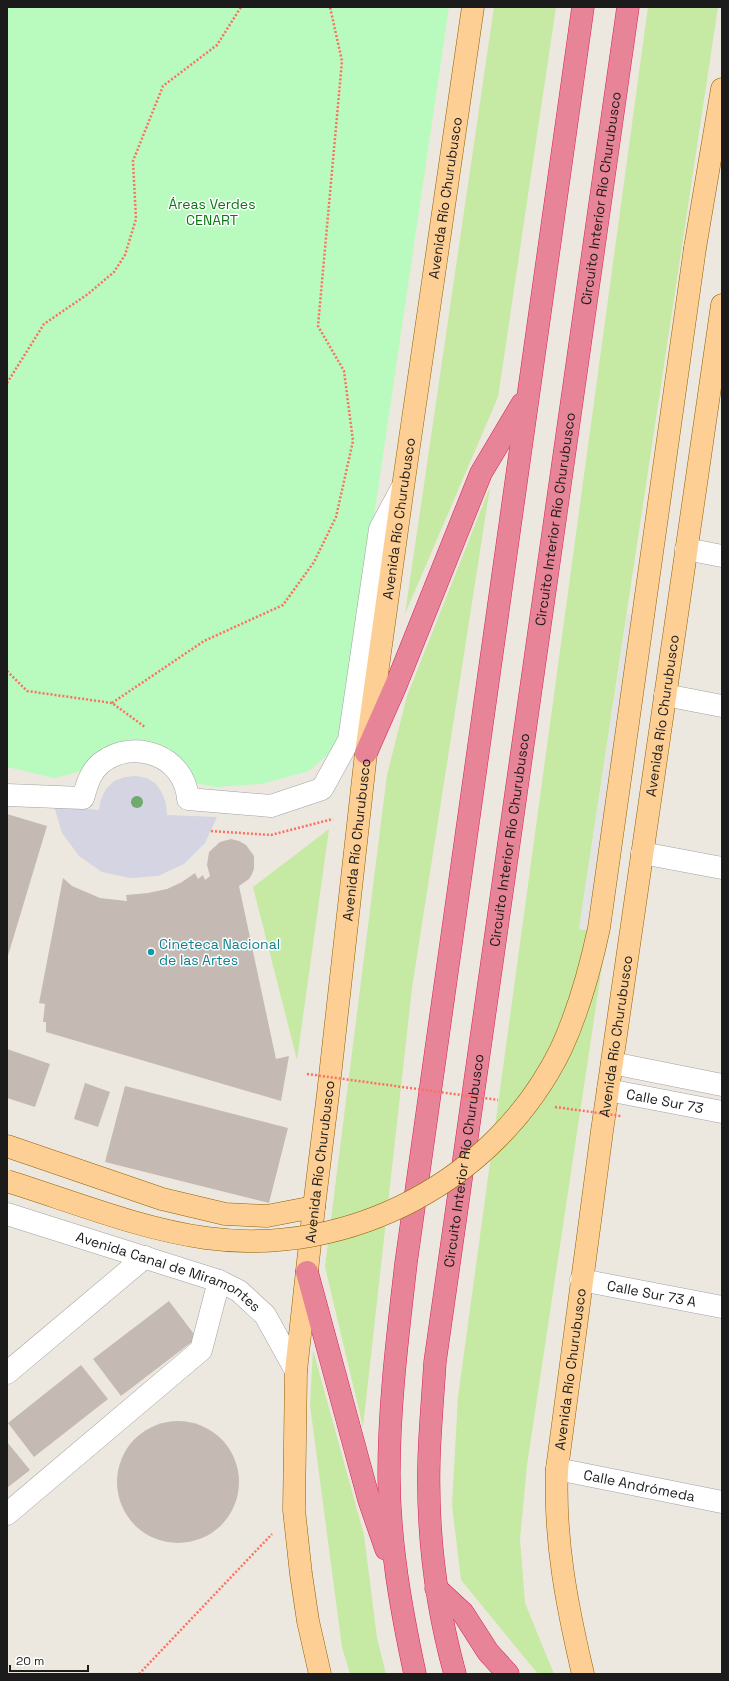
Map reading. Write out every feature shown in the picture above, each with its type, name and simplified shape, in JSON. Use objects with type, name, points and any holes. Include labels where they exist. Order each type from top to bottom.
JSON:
[{"type":"highway","points":[[415,1674],[398,1582],[389,1476],[396,1354],[403,1286],[527,396],[583,7]]},
{"type":"highway","name":"Circuito Interior Río Churubusco","points":[[455,1674],[446,1643],[436,1588],[431,1523],[429,1460],[435,1362],[628,7]]},
{"type":"highway","points":[[366,753],[396,685],[482,473],[527,396]]},
{"type":"highway","points":[[306,1272],[369,1500],[398,1582]]},
{"type":"highway","points":[[436,1588],[463,1613],[488,1652],[508,1674]]},
{"type":"main road","name":"Avenida Río Churubusco","points":[[320,1674],[308,1621],[294,1510],[296,1370],[366,753],[402,487],[473,7]]},
{"type":"main road","points":[[7,1181],[146,1226],[176,1234],[208,1239],[239,1241],[271,1240],[303,1237],[336,1231],[398,1209],[429,1193],[458,1174],[484,1151],[526,1106],[545,1077],[560,1050],[584,990],[599,928],[695,248],[722,89]]},
{"type":"main road","name":"Avenida Río Churubusco","points":[[583,1674],[570,1622],[562,1571],[556,1500],[557,1469],[581,1280],[686,549],[715,398],[722,305]]},
{"type":"main road","points":[[7,1146],[162,1199],[225,1214],[267,1216],[314,1207]]},
{"type":"street","points":[[7,795],[83,798],[88,781],[101,763],[116,754],[133,750],[147,752],[162,757],[174,766],[182,779],[188,799],[271,806],[322,790],[349,740],[380,529],[402,487]]},
{"type":"street","points":[[686,549],[722,556]]},
{"type":"street","points":[[665,695],[722,706]]},
{"type":"street","points":[[642,853],[722,868]]},
{"type":"street","name":"Calle Sur 73","points":[[612,1063],[722,1085]]},
{"type":"street","name":"Calle Sur 73","points":[[608,1090],[722,1112]]},
{"type":"street","name":"Avenida Canal de Miramontes","points":[[7,1214],[219,1281],[239,1291],[264,1315],[296,1370]]},
{"type":"street","points":[[7,1373],[145,1257]]},
{"type":"street","name":"Calle Sur 73 A","points":[[581,1280],[722,1306]]},
{"type":"street","points":[[7,1514],[201,1350],[219,1281]]},
{"type":"street","name":"Calle Andrómeda","points":[[557,1469],[722,1502]]},
{"type":"path","points":[[7,384],[44,324],[88,294],[114,272],[125,254],[136,219],[133,161],[163,86],[217,45],[241,7]]},
{"type":"path","points":[[112,703],[204,641],[283,605],[314,562],[336,517],[353,442],[344,371],[318,326],[342,61],[330,7]]},
{"type":"path","points":[[7,671],[27,691],[112,703],[148,729],[162,757]]},
{"type":"path","points":[[307,1074],[504,1100]]},
{"type":"path","points":[[551,1107],[621,1116]]},
{"type":"path","points":[[139,1674],[294,1510]]},
{"type":"green space","name":"Áreas Verdes CENART","points":[[7,7],[449,7],[342,734],[328,754],[309,771],[261,784],[215,787],[195,783],[189,769],[179,757],[162,745],[143,740],[123,741],[104,749],[83,771],[54,778],[7,767]]},
{"type":"green space","points":[[494,7],[556,7],[498,397],[405,614]]},
{"type":"green space","points":[[648,7],[718,7],[579,929],[607,933],[527,1465],[520,1539],[525,1603],[554,1674],[538,1674],[461,1580],[452,1505],[458,1397]]},
{"type":"green space","points":[[490,487],[412,988],[363,1427],[325,1267],[387,775],[407,696]]},
{"type":"green space","points":[[329,829],[297,1060],[253,887]]},
{"type":"green space","points":[[313,1350],[364,1535],[377,1638],[386,1674],[350,1674],[342,1647],[310,1405]]},
{"type":"shaded area","points":[[627,614],[652,618],[607,933],[579,929]]},
{"type":"shaded area","points":[[136,776],[147,778],[156,784],[162,793],[166,804],[167,815],[217,817],[205,843],[184,864],[158,876],[130,878],[102,872],[79,856],[62,833],[54,806],[99,810],[101,799],[106,789],[114,781],[125,777]]},
{"type":"building","points":[[7,814],[47,826],[7,959]]},
{"type":"building","name":"Cineteca Nacional de las Artes","points":[[231,839],[246,845],[254,856],[254,869],[252,874],[249,879],[239,886],[276,1059],[289,1056],[281,1101],[46,1032],[46,1022],[43,1022],[45,1004],[39,1003],[63,878],[72,886],[100,898],[127,901],[126,895],[148,893],[167,889],[182,882],[195,873],[198,879],[203,875],[205,880],[210,876],[207,865],[209,852],[220,842]]},
{"type":"building","points":[[7,1049],[50,1064],[35,1107],[7,1098]]},
{"type":"building","points":[[85,1083],[110,1092],[98,1127],[74,1119]]},
{"type":"building","points":[[125,1086],[288,1128],[269,1203],[105,1162]]},
{"type":"building","points":[[169,1301],[197,1338],[121,1396],[93,1359]]},
{"type":"building","points":[[81,1365],[108,1399],[34,1457],[8,1423]]},
{"type":"building","points":[[178,1421],[201,1425],[212,1431],[221,1439],[229,1448],[235,1459],[239,1482],[235,1505],[229,1516],[221,1525],[212,1533],[201,1539],[178,1543],[155,1539],[144,1533],[135,1525],[127,1516],[121,1505],[117,1482],[121,1459],[127,1448],[135,1439],[144,1431],[155,1425]]},
{"type":"building","points":[[7,1442],[30,1470],[7,1488]]},
{"type":"place","name":"Cineteca Nacional de las Artes","points":[[151,952]]}]
